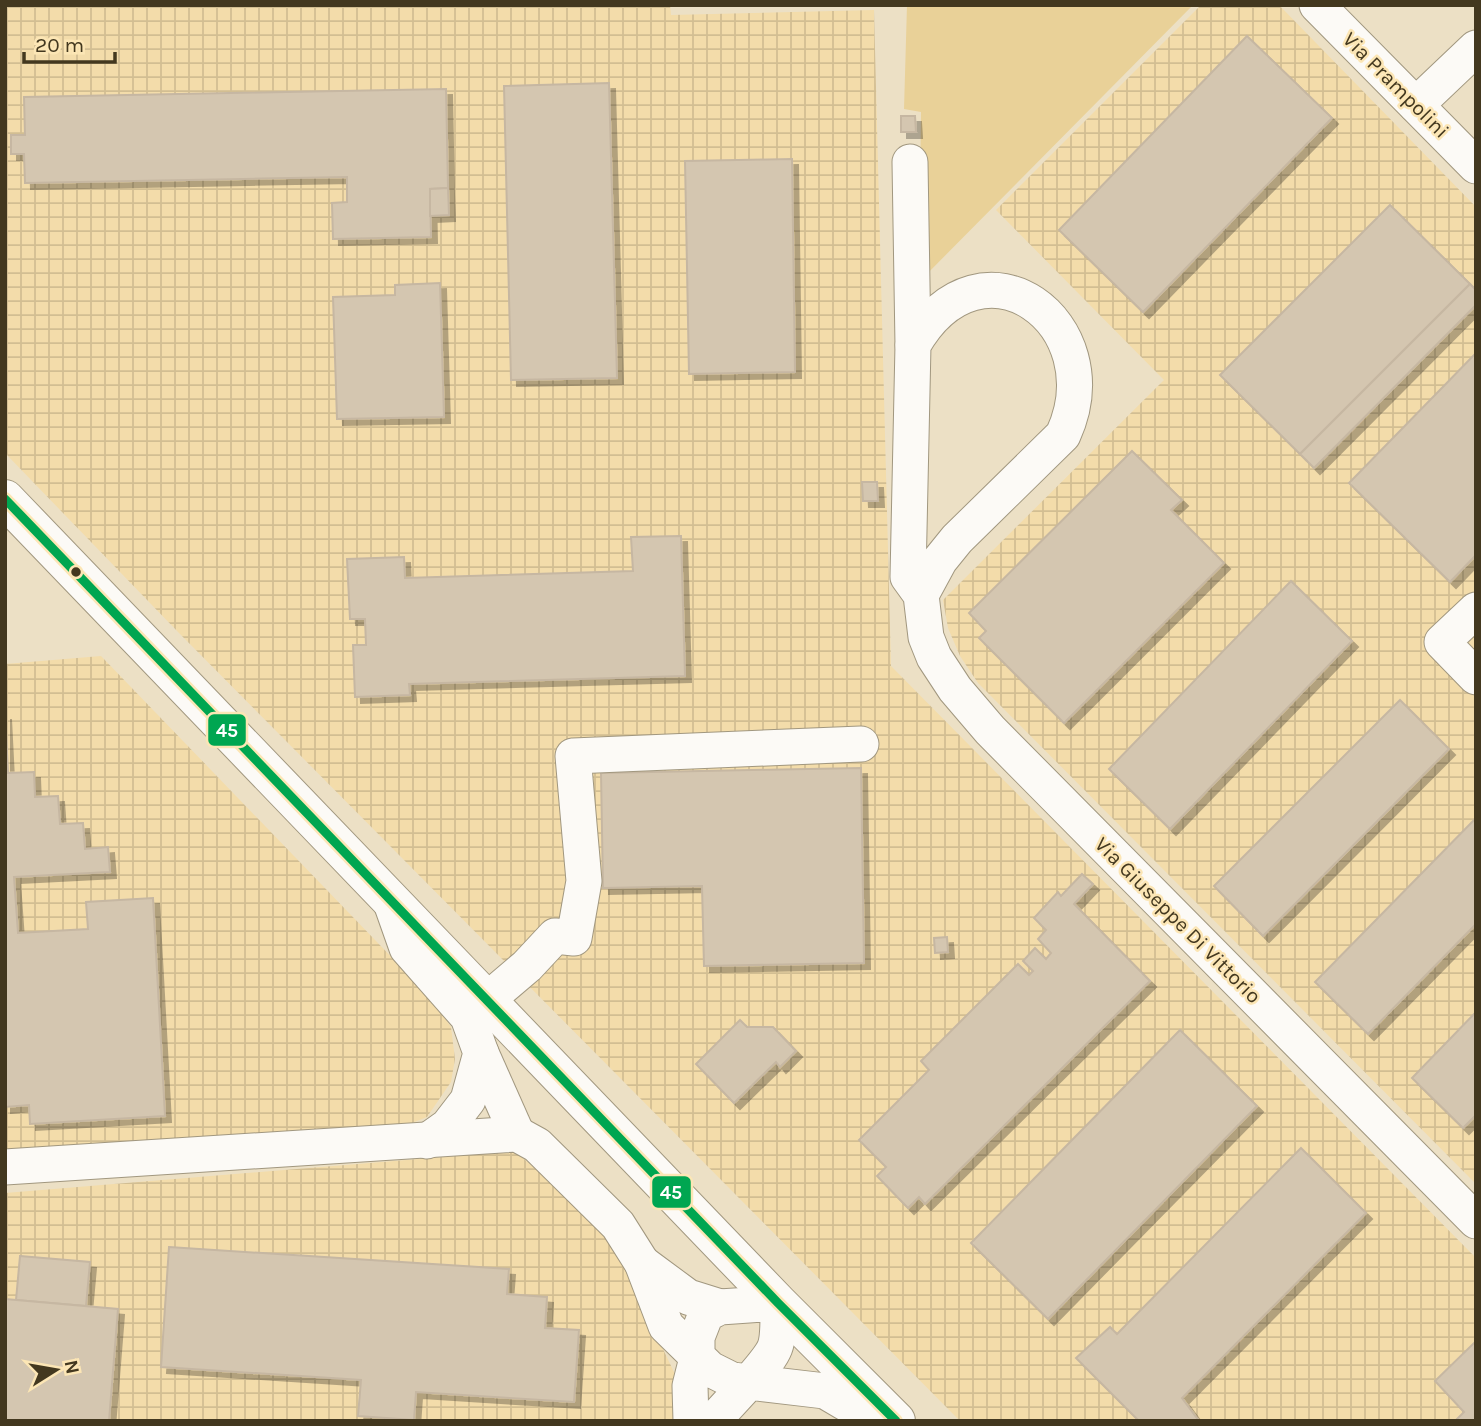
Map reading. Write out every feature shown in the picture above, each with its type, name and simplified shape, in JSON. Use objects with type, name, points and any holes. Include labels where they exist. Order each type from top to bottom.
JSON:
[{"type":"main road","points":[[5,499],[778,1303],[897,1421]]},
{"type":"street","name":"Via Prampolini","points":[[1317,5],[1476,166]]},
{"type":"street","points":[[1416,105],[1476,48]]},
{"type":"street","name":"Via Giuseppe Di Vittorio","points":[[910,162],[913,345],[908,577],[921,595],[926,637],[934,657],[955,689],[990,730],[1476,1221]]},
{"type":"street","points":[[913,345],[941,308],[961,296],[993,291],[1009,292],[1028,297],[1045,311],[1065,341],[1073,370],[1073,404],[1063,435],[957,539],[940,560],[921,595]]},
{"type":"street","points":[[1476,610],[1442,642],[1476,677]]},
{"type":"street","points":[[487,1000],[527,966],[555,936],[574,938],[584,881],[573,756],[861,744]]},
{"type":"street","points":[[389,897],[407,948],[468,1017],[517,1134]]},
{"type":"street","points":[[427,1141],[448,1126],[468,1100],[481,1053]]},
{"type":"street","points":[[5,1167],[517,1134],[537,1145],[618,1225],[642,1263],[666,1326],[720,1376],[825,1391],[876,1421]]},
{"type":"street","points":[[642,1263],[688,1297],[720,1307],[778,1303],[778,1346],[713,1421]]},
{"type":"street","points":[[691,1421],[690,1386],[697,1357],[700,1326],[706,1314],[720,1307]]},
{"type":"shaded area","points":[[5,5],[670,5],[671,15],[874,10],[891,666],[1476,1258],[1476,1421],[960,1421],[178,632],[5,453]]},
{"type":"shaded area","points":[[907,5],[1193,5],[919,282],[921,112],[904,109]]},
{"type":"shaded area","points":[[1201,5],[1279,5],[1476,207],[1476,1184],[978,683],[960,656],[948,628],[943,600],[1164,380],[996,210]]},
{"type":"shaded area","points":[[101,656],[430,997],[451,1027],[455,1059],[451,1082],[427,1117],[407,1125],[5,1149],[5,664]]},
{"type":"shaded area","points":[[515,1151],[608,1233],[682,1389],[679,1421],[5,1421],[5,1193]]},
{"type":"building","points":[[1247,36],[1332,118],[1143,312],[1059,230]]},
{"type":"building","points":[[609,83],[617,378],[511,380],[504,86]]},
{"type":"building","points":[[446,89],[448,188],[430,189],[431,237],[333,239],[332,203],[347,202],[347,177],[25,183],[24,154],[11,154],[11,135],[25,135],[24,97]]},
{"type":"building","points":[[901,116],[915,116],[916,132],[901,132]]},
{"type":"building","points":[[792,159],[795,372],[689,374],[685,161]]},
{"type":"building","points":[[448,188],[449,215],[430,216],[430,189]]},
{"type":"building","points":[[1390,205],[1470,284],[1300,454],[1220,375]]},
{"type":"building","points":[[440,283],[444,417],[337,419],[333,297],[395,295],[395,285]]},
{"type":"building","points":[[1470,284],[1476,290],[1476,305],[1314,468],[1300,454]]},
{"type":"building","points":[[1476,353],[1476,555],[1450,582],[1349,483]]},
{"type":"building","points":[[1132,451],[1182,500],[1171,510],[1224,563],[1064,723],[979,638],[986,631],[969,613]]},
{"type":"building","points":[[862,482],[877,482],[878,501],[863,501]]},
{"type":"building","points":[[681,536],[685,676],[409,684],[410,695],[355,697],[353,645],[366,645],[365,619],[350,619],[347,559],[404,557],[405,578],[633,571],[631,537]]},
{"type":"building","points":[[1291,581],[1352,641],[1170,829],[1109,769]]},
{"type":"building","points":[[1400,700],[1449,749],[1263,936],[1214,886]]},
{"type":"building","points":[[5,713],[8,773],[34,772],[35,797],[58,796],[60,824],[83,823],[85,849],[108,847],[110,872],[14,877],[18,933],[88,929],[86,902],[153,898],[165,1116],[30,1124],[29,1105],[5,1107]]},
{"type":"building","points":[[861,768],[864,963],[704,966],[702,886],[603,888],[601,773]]},
{"type":"building","points":[[1476,818],[1476,924],[1368,1034],[1315,982]]},
{"type":"building","points":[[1082,874],[1093,884],[1074,904],[1150,981],[925,1204],[919,1197],[908,1208],[877,1176],[886,1167],[859,1140],[929,1070],[921,1061],[1018,964],[1029,975],[1033,971],[1023,961],[1035,948],[1046,959],[1051,953],[1038,939],[1046,930],[1034,918],[1058,892],[1061,896]]},
{"type":"building","points":[[947,937],[948,952],[935,953],[934,938]]},
{"type":"building","points":[[1476,1012],[1476,1115],[1463,1128],[1412,1078]]},
{"type":"building","points":[[740,1020],[747,1027],[773,1027],[796,1051],[780,1067],[776,1062],[734,1103],[696,1064]]},
{"type":"building","points":[[1180,1030],[1257,1106],[1048,1319],[971,1243]]},
{"type":"building","points":[[1301,1148],[1366,1213],[1182,1398],[1199,1421],[1139,1421],[1076,1358],[1110,1327],[1117,1334]]},
{"type":"building","points":[[169,1247],[509,1269],[507,1294],[547,1297],[545,1328],[579,1330],[574,1402],[416,1392],[414,1420],[358,1416],[361,1380],[161,1367]]},
{"type":"building","points":[[20,1256],[90,1262],[86,1306],[16,1300]]},
{"type":"building","points":[[5,1299],[118,1309],[109,1421],[5,1421]]},
{"type":"building","points":[[1476,1341],[1476,1421],[1455,1421],[1464,1412],[1435,1381]]},
{"type":"transit line","name":"45","points":[[5,499],[778,1303],[896,1421]]}]
